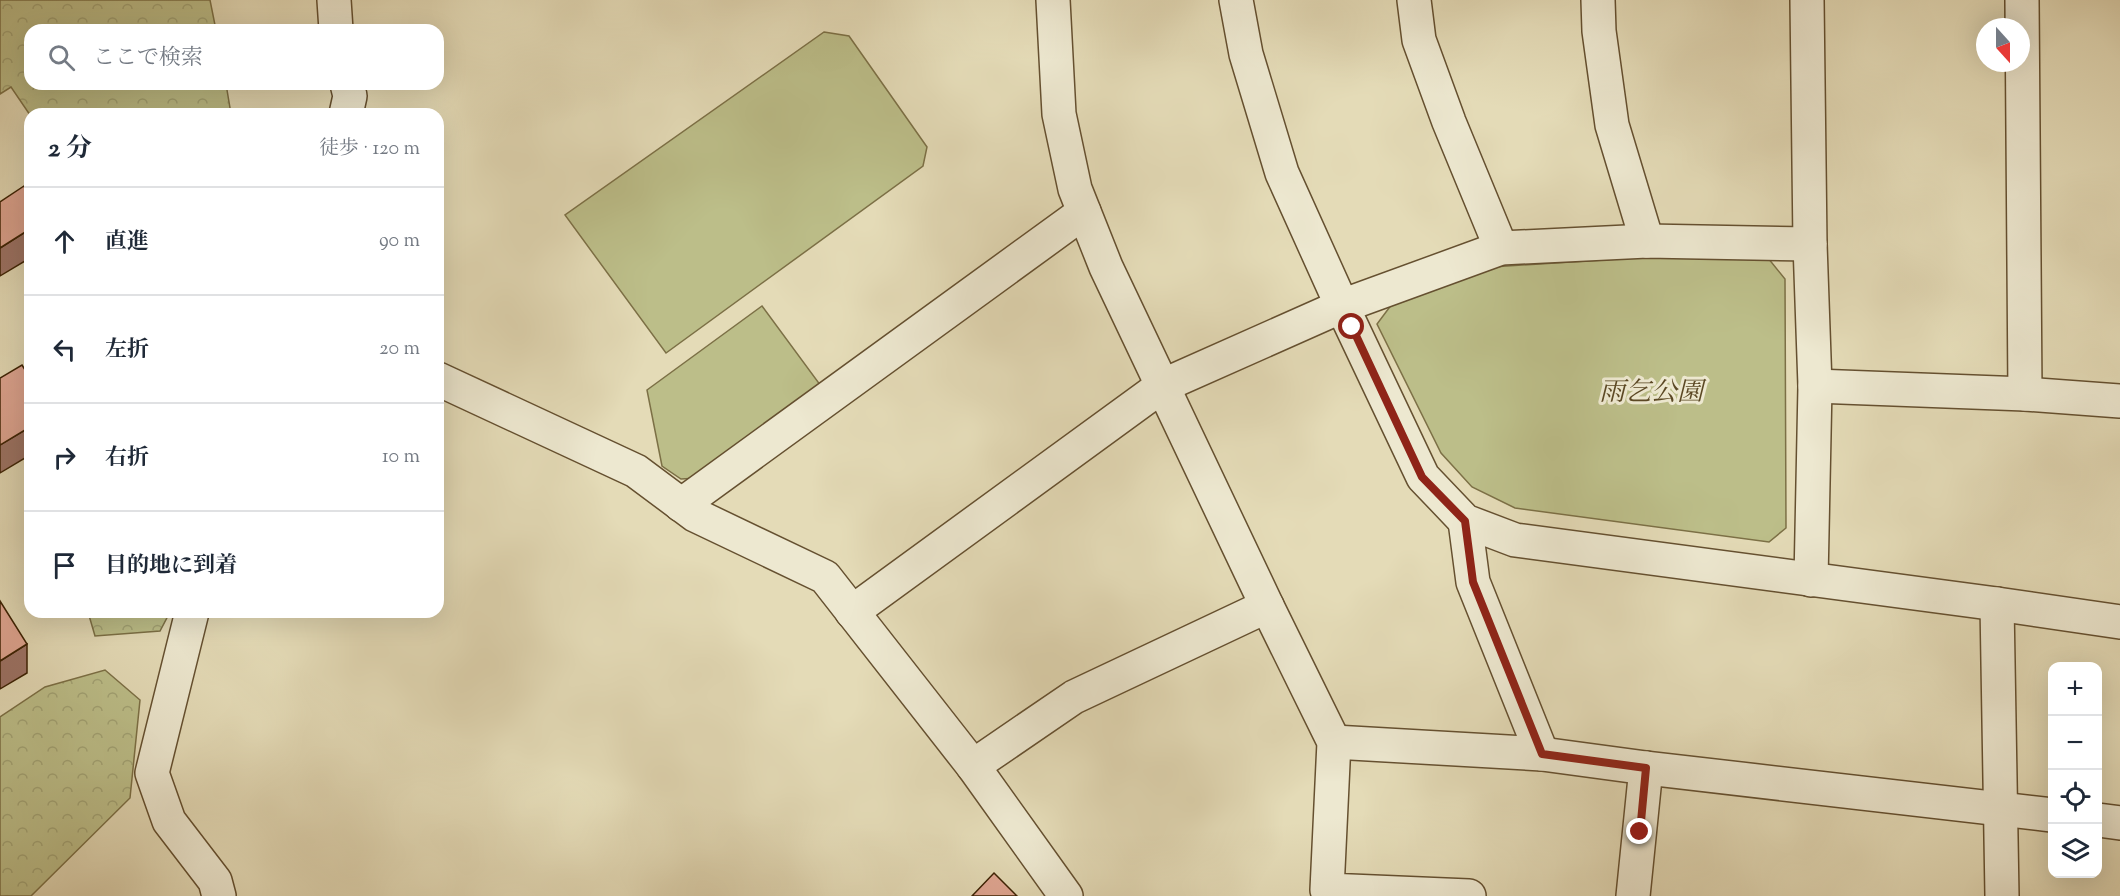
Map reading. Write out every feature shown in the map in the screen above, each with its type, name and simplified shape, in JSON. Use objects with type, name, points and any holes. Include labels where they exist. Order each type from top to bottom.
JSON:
[{"type":"street","points":[[334,0],[336,24]]},
{"type":"street","points":[[1053,0],[1059,114],[1075,189],[1106,267],[1266,606],[1334,742],[1327,890],[1469,896]]},
{"type":"street","points":[[1236,0],[1246,54],[1282,173],[1422,477],[1465,521],[1515,540],[2120,622]]},
{"type":"street","points":[[1414,0],[1419,40],[1449,122],[1501,248]]},
{"type":"street","points":[[1598,0],[1599,31],[1612,125],[1647,241]]},
{"type":"street","points":[[1807,0],[1810,244],[1815,386],[1810,580]]},
{"type":"street","points":[[2022,0],[2025,394]]},
{"type":"street","points":[[347,108],[350,96],[348,90]]},
{"type":"street","points":[[681,504],[1084,212]]},
{"type":"street","points":[[852,612],[1162,386],[1342,306],[1501,248],[1647,241],[1810,244]]},
{"type":"street","points":[[444,382],[636,471],[695,515],[825,577],[973,766],[1066,896]]},
{"type":"street","points":[[1815,386],[2025,394],[2120,401]]},
{"type":"street","points":[[1465,521],[1473,582],[1542,754]]},
{"type":"street","points":[[1997,604],[2002,896]]},
{"type":"street","points":[[973,766],[1074,698],[1266,606]]},
{"type":"street","points":[[191,618],[152,774],[169,821],[214,881],[219,896]]},
{"type":"street","points":[[1334,742],[1542,754],[2048,814]]},
{"type":"street","points":[[1633,896],[1646,768]]},
{"type":"street","points":[[2102,821],[2120,823]]},
{"type":"green space","points":[[0,0],[210,0],[215,24],[24,24],[24,90],[227,90],[230,108],[25,108],[11,87],[0,94]]},
{"type":"green space","points":[[824,32],[849,36],[927,147],[923,166],[666,353],[565,215]]},
{"type":"green space","name":"雨乞公園","points":[[1650,257],[1768,258],[1785,279],[1786,528],[1769,542],[1515,508],[1472,487],[1441,453],[1377,324],[1392,304],[1492,267]]},
{"type":"green space","points":[[762,306],[821,386],[698,478],[681,479],[662,466],[647,390]]},
{"type":"green space","points":[[90,618],[167,618],[160,631],[95,636]]},
{"type":"green space","points":[[105,670],[140,700],[130,798],[31,896],[0,896],[0,717],[45,687]]},
{"type":"building","points":[[24,186],[24,233],[0,248],[0,202]]},
{"type":"building","points":[[22,365],[24,368],[24,431],[0,445],[0,378]]},
{"type":"building","points":[[0,601],[27,644],[0,661]]},
{"type":"building","points":[[994,873],[1017,896],[972,896]]},
{"type":"route","points":[[1352,327],[1422,477],[1465,521],[1473,582],[1542,754],[1646,768],[1640,832]]}]
